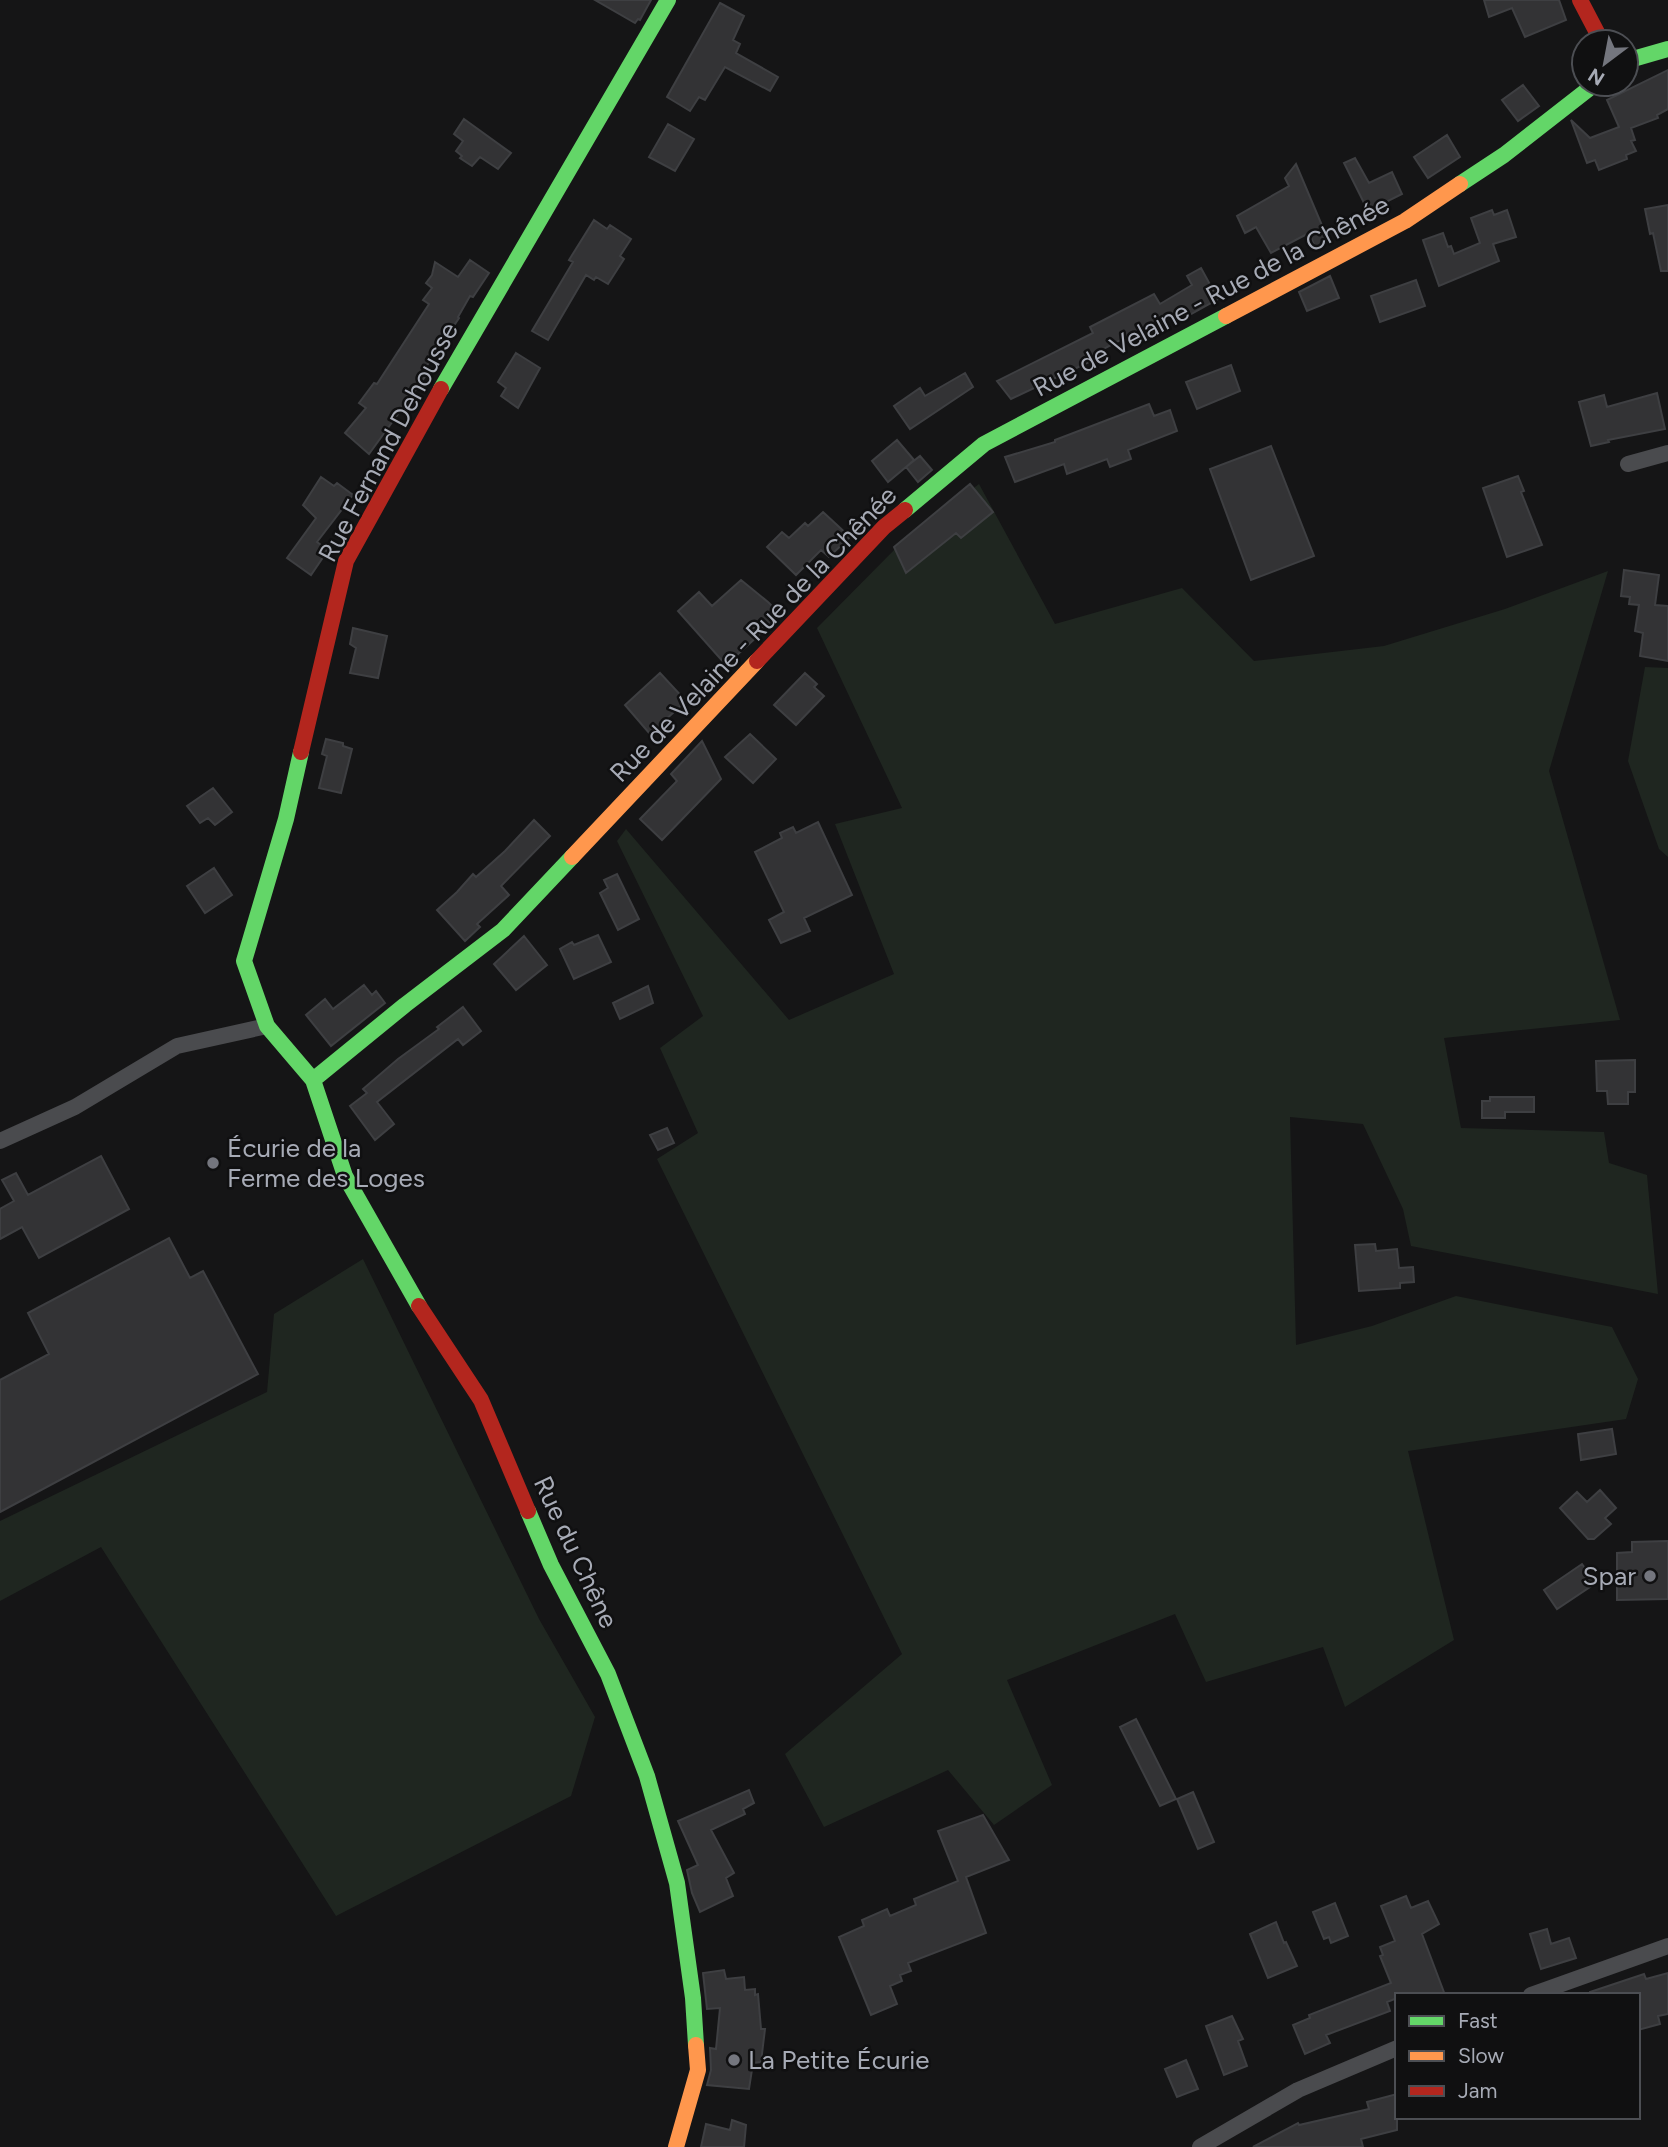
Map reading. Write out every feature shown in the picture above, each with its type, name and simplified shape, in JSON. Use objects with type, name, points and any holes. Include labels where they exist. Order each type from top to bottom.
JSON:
[{"type":"street","name":"Rue Fernand Dehousse","points":[[267,1026],[244,961],[286,819],[346,561],[458,357],[668,0]]},
{"type":"street","points":[[1580,0],[1595,28]]},
{"type":"street","points":[[1640,56],[1668,49]]},
{"type":"street","name":"Rue de Velaine - Rue de la Chênée","points":[[313,1080],[503,930],[884,527],[984,444],[1405,221],[1504,155],[1577,98]]},
{"type":"street","points":[[1628,464],[1668,453]]},
{"type":"street","name":"Rue du Chêne","points":[[267,1026],[313,1080],[345,1176],[411,1294],[481,1400],[551,1565],[608,1674],[647,1776],[677,1883],[693,1998],[698,2070],[676,2147]]},
{"type":"street","points":[[0,1141],[75,1107],[177,1046],[267,1026]]},
{"type":"street","points":[[1537,1993],[1668,1946]]},
{"type":"street","points":[[1200,2147],[1298,2090],[1395,2049]]},
{"type":"shaded area","points":[[979,484],[1055,624],[1182,588],[1254,661],[1384,646],[1505,609],[1608,571],[1549,771],[1620,1020],[1444,1038],[1461,1128],[1604,1132],[1609,1163],[1647,1175],[1658,1294],[1411,1246],[1403,1209],[1363,1124],[1290,1117],[1296,1345],[1372,1326],[1456,1296],[1612,1327],[1638,1379],[1626,1419],[1408,1451],[1454,1640],[1345,1707],[1323,1647],[1206,1682],[1175,1614],[1007,1680],[1052,1785],[994,1825],[948,1770],[824,1827],[785,1754],[902,1654],[657,1159],[698,1133],[660,1048],[703,1016],[617,841],[626,829],[789,1020],[894,974],[835,824],[902,808],[817,628],[900,544]]},
{"type":"shaded area","points":[[1645,667],[1668,668],[1668,857],[1659,849],[1628,761]]},
{"type":"shaded area","points":[[363,1259],[539,1619],[595,1717],[571,1796],[336,1916],[101,1547],[0,1601],[0,1521],[267,1392],[274,1314]]},
{"type":"building","points":[[595,0],[651,0],[640,20],[635,23]]},
{"type":"building","points":[[1484,0],[1559,0],[1566,20],[1525,37],[1512,8],[1489,17]]},
{"type":"building","points":[[720,3],[744,16],[733,40],[740,44],[736,53],[778,77],[770,91],[725,67],[705,100],[699,97],[690,111],[667,97]]},
{"type":"building","points":[[1668,70],[1668,109],[1657,115],[1658,118],[1631,128],[1635,140],[1631,141],[1636,151],[1626,155],[1627,159],[1599,170],[1595,160],[1587,163],[1571,120],[1590,138],[1619,127],[1607,100],[1640,98],[1640,84]]},
{"type":"building","points":[[1523,85],[1539,106],[1518,121],[1502,100]]},
{"type":"building","points":[[464,119],[511,153],[498,169],[480,157],[472,166],[460,158],[462,156],[456,151],[463,141],[454,134]]},
{"type":"building","points":[[668,124],[694,139],[675,171],[649,157]]},
{"type":"building","points":[[1447,135],[1460,157],[1428,178],[1414,157]]},
{"type":"building","points":[[1355,158],[1369,183],[1392,172],[1402,194],[1368,211],[1344,163]]},
{"type":"building","points":[[1296,164],[1329,242],[1315,247],[1309,233],[1271,253],[1256,227],[1245,233],[1237,216],[1289,186],[1285,178]]},
{"type":"building","points":[[1668,205],[1668,271],[1661,271],[1645,209]]},
{"type":"building","points":[[1492,210],[1494,215],[1507,210],[1516,237],[1493,244],[1499,261],[1439,286],[1423,240],[1443,233],[1454,254],[1480,243],[1471,218]]},
{"type":"building","points":[[594,220],[607,229],[610,225],[631,239],[620,256],[624,259],[608,284],[586,275],[548,340],[532,331],[573,262],[569,260]]},
{"type":"building","points":[[470,260],[489,273],[473,297],[470,296],[459,318],[426,367],[430,370],[369,454],[345,433],[366,408],[359,403],[374,383],[377,384],[429,304],[423,300],[432,288],[426,283],[432,275],[435,262],[458,277]]},
{"type":"building","points":[[1201,268],[1218,299],[1186,317],[1182,310],[1151,328],[1149,325],[1088,357],[1091,361],[1011,399],[997,381],[1093,333],[1090,327],[1154,294],[1160,304],[1192,285],[1187,276]]},
{"type":"building","points":[[1330,276],[1339,298],[1307,311],[1299,292]]},
{"type":"building","points":[[1416,280],[1425,306],[1380,322],[1371,296]]},
{"type":"building","points":[[516,353],[540,368],[518,408],[501,396],[506,388],[498,382]]},
{"type":"building","points":[[1231,365],[1240,391],[1197,409],[1186,382]]},
{"type":"building","points":[[965,373],[973,387],[910,429],[894,406],[920,388],[925,396]]},
{"type":"building","points":[[1657,393],[1665,429],[1591,446],[1579,402],[1604,395],[1607,407]]},
{"type":"building","points":[[1149,404],[1154,416],[1170,410],[1177,431],[1128,450],[1131,459],[1110,467],[1107,459],[1067,474],[1064,464],[1015,482],[1005,457],[1055,442]]},
{"type":"building","points":[[897,440],[914,460],[888,482],[872,461]]},
{"type":"building","points":[[1271,446],[1314,556],[1251,580],[1210,469]]},
{"type":"building","points":[[920,456],[932,470],[918,482],[906,467]]},
{"type":"building","points":[[1518,476],[1524,491],[1521,492],[1542,545],[1507,557],[1483,488]]},
{"type":"building","points":[[321,477],[334,486],[337,483],[353,495],[317,542],[328,550],[311,575],[287,558],[316,518],[303,505]]},
{"type":"building","points":[[970,484],[993,512],[961,538],[956,533],[906,573],[894,547]]},
{"type":"building","points":[[823,512],[850,537],[829,557],[821,550],[796,575],[767,547],[782,532],[789,538],[805,523],[808,526]]},
{"type":"building","points":[[1624,570],[1659,575],[1655,605],[1668,606],[1668,661],[1640,656],[1643,633],[1635,631],[1639,605],[1629,604],[1630,597],[1621,596]]},
{"type":"building","points":[[741,580],[781,615],[726,665],[678,611],[699,592],[712,606]]},
{"type":"building","points":[[353,628],[387,636],[378,678],[350,673],[356,648],[350,644]]},
{"type":"building","points":[[660,673],[686,701],[650,734],[625,705]]},
{"type":"building","points":[[805,673],[817,684],[814,687],[824,696],[796,725],[774,705]]},
{"type":"building","points":[[750,734],[776,759],[753,783],[725,757]]},
{"type":"building","points":[[326,739],[343,743],[343,746],[352,749],[341,793],[319,788],[327,756],[322,754]]},
{"type":"building","points":[[702,741],[721,779],[662,840],[640,819],[677,781],[671,774]]},
{"type":"building","points":[[213,788],[232,812],[215,825],[208,818],[200,823],[187,806]]},
{"type":"building","points":[[534,820],[550,836],[501,886],[509,895],[477,924],[480,927],[465,941],[437,910],[473,874],[476,877],[505,851]]},
{"type":"building","points":[[818,822],[852,895],[804,918],[810,931],[781,943],[769,920],[784,912],[755,852],[782,838],[780,833],[793,827],[796,833]]},
{"type":"building","points":[[214,868],[232,895],[205,913],[187,886]]},
{"type":"building","points":[[617,874],[639,919],[618,930],[600,893],[608,888],[604,880]]},
{"type":"building","points":[[598,935],[611,962],[574,979],[560,949],[572,942],[574,945]]},
{"type":"building","points":[[524,936],[547,965],[516,990],[494,964]]},
{"type":"building","points":[[364,985],[372,995],[376,991],[385,1003],[331,1046],[306,1015],[325,999],[333,1009]]},
{"type":"building","points":[[648,986],[653,1003],[620,1019],[613,1003]]},
{"type":"building","points":[[463,1007],[481,1031],[463,1045],[458,1039],[377,1102],[394,1124],[375,1140],[350,1106],[367,1093],[363,1089]]},
{"type":"building","points":[[1635,1060],[1635,1092],[1628,1092],[1628,1104],[1608,1104],[1607,1091],[1597,1091],[1596,1061]]},
{"type":"building","points":[[1490,1097],[1534,1097],[1534,1112],[1505,1112],[1505,1118],[1482,1118],[1482,1101],[1490,1101]]},
{"type":"building","points":[[667,1128],[674,1143],[658,1150],[650,1135]]},
{"type":"building","points":[[101,1156],[129,1209],[39,1258],[22,1227],[0,1239],[0,1209],[14,1201],[2,1180],[16,1173],[28,1195]]},
{"type":"building","points":[[169,1238],[190,1278],[203,1271],[258,1374],[0,1512],[0,1380],[49,1354],[28,1313]]},
{"type":"building","points":[[1375,1244],[1376,1251],[1397,1249],[1399,1268],[1413,1267],[1414,1282],[1400,1283],[1400,1288],[1359,1291],[1355,1245]]},
{"type":"building","points":[[1612,1429],[1616,1454],[1581,1460],[1578,1434]]},
{"type":"building","points":[[1600,1490],[1616,1508],[1605,1518],[1611,1524],[1594,1539],[1588,1539],[1560,1508],[1577,1492],[1587,1502]]},
{"type":"building","name":"Spar","points":[[1668,1541],[1668,1599],[1617,1600],[1617,1553],[1632,1552],[1632,1542]]},
{"type":"building","points":[[1582,1564],[1596,1583],[1557,1609],[1544,1590]]},
{"type":"building","points":[[1136,1719],[1176,1799],[1160,1806],[1120,1727]]},
{"type":"building","points":[[749,1790],[754,1803],[743,1809],[745,1814],[711,1830],[734,1873],[726,1878],[733,1896],[700,1912],[687,1870],[698,1865],[678,1821]]},
{"type":"building","points":[[1193,1792],[1214,1842],[1198,1849],[1177,1799]]},
{"type":"building","points":[[983,1815],[1009,1860],[966,1877],[986,1933],[908,1963],[911,1971],[900,1975],[902,1981],[890,1986],[897,2004],[871,2015],[839,1937],[864,1926],[862,1920],[887,1909],[890,1916],[916,1905],[914,1899],[958,1881],[938,1831]]},
{"type":"building","points":[[1406,1896],[1411,1908],[1428,1901],[1439,1924],[1422,1934],[1444,1993],[1395,1993],[1395,1999],[1387,2002],[1390,2011],[1326,2035],[1330,2043],[1305,2054],[1293,2025],[1310,2018],[1309,2015],[1391,1983],[1380,1956],[1383,1955],[1380,1947],[1395,1941],[1381,1906]]},
{"type":"building","points":[[1335,1903],[1348,1936],[1331,1943],[1329,1937],[1324,1939],[1313,1912]]},
{"type":"building","points":[[1276,1922],[1297,1966],[1268,1978],[1250,1934]]},
{"type":"building","points":[[1547,1929],[1551,1944],[1569,1938],[1576,1958],[1541,1969],[1530,1934]]},
{"type":"building","points":[[724,1970],[726,1979],[744,1977],[745,1990],[755,1989],[755,1995],[758,1994],[761,2029],[765,2029],[761,2062],[753,2063],[749,2089],[707,2085],[711,2070],[710,2048],[716,2049],[720,2008],[707,2009],[703,1973]]},
{"type":"building","points":[[1668,1973],[1668,2014],[1658,2016],[1660,2024],[1640,2029],[1640,1993],[1590,1993],[1644,1974],[1646,1979]]},
{"type":"building","points":[[1232,2016],[1243,2039],[1238,2041],[1247,2066],[1224,2075],[1206,2026]]},
{"type":"building","points":[[1186,2060],[1198,2089],[1177,2097],[1165,2069]]},
{"type":"building","points":[[1395,2095],[1397,2130],[1361,2139],[1363,2147],[1253,2147],[1298,2123],[1299,2125],[1369,2109],[1367,2102]]},
{"type":"building","points":[[732,2120],[746,2125],[744,2147],[701,2147],[706,2124],[730,2130]]},
{"type":"traffic: fast","points":[[441,389],[668,0]]},
{"type":"traffic: fast","points":[[1640,57],[1668,49]]},
{"type":"traffic: fast","points":[[1460,184],[1504,155],[1577,98]]},
{"type":"traffic: fast","points":[[905,510],[984,444],[1226,316]]},
{"type":"traffic: fast","points":[[301,752],[286,819],[244,961],[267,1026],[313,1080],[345,1176],[419,1306]]},
{"type":"traffic: fast","points":[[313,1080],[503,930],[572,857]]},
{"type":"traffic: fast","points":[[528,1511],[551,1565],[608,1674],[647,1776],[677,1883],[693,1998],[696,2045]]},
{"type":"traffic: slow","points":[[1226,316],[1405,221],[1460,184]]},
{"type":"traffic: slow","points":[[572,857],[757,661]]},
{"type":"traffic: slow","points":[[676,2147],[698,2070],[696,2045]]},
{"type":"traffic: jam","points":[[1580,0],[1595,28]]},
{"type":"traffic: jam","points":[[301,752],[346,561],[441,389]]},
{"type":"traffic: jam","points":[[757,661],[884,527],[905,510]]},
{"type":"traffic: jam","points":[[419,1306],[481,1400],[528,1511]]},
{"type":"place","name":"Écurie de la Ferme des Loges","points":[[213,1163]]},
{"type":"place","name":"Spar","points":[[1650,1576]]},
{"type":"place","name":"La Petite Écurie","points":[[734,2060]]}]
